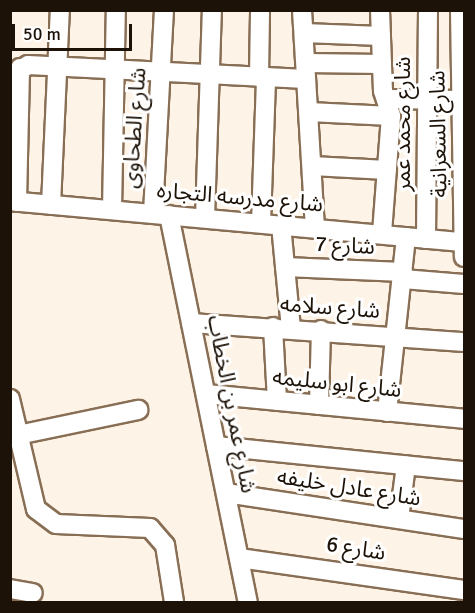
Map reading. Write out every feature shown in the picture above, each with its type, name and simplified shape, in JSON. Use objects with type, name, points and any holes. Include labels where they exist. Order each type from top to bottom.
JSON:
[{"type":"street","points":[[51,205],[61,67],[60,10]]},
{"type":"street","points":[[112,210],[116,10]]},
{"type":"street","name":"شارع الطحاوى","points":[[161,214],[164,10]]},
{"type":"street","points":[[205,218],[212,10]]},
{"type":"street","points":[[260,10],[261,223]]},
{"type":"street","points":[[302,10],[315,228]]},
{"type":"street","points":[[381,10],[382,64],[389,108],[382,234]]},
{"type":"street","name":"شارع محمد عمر","points":[[426,239],[428,10]]},
{"type":"street","name":"شارع السعرانية","points":[[459,10],[464,247]]},
{"type":"street","points":[[304,33],[381,36]]},
{"type":"street","points":[[14,201],[15,72],[61,67],[262,77],[382,64]]},
{"type":"street","points":[[309,112],[389,108],[428,100],[461,100]]},
{"type":"street","points":[[312,166],[387,170]]},
{"type":"street","name":"شارع مدرسه التجاره","points":[[14,201],[382,234],[426,239],[464,247]]},
{"type":"street","name":"شارع عمر بن الخطاب","points":[[161,214],[191,323],[248,603]]},
{"type":"street","points":[[277,401],[285,267],[281,225]]},
{"type":"street","points":[[387,412],[406,237]]},
{"type":"street","name":"شارع 7","points":[[285,267],[403,275],[465,284]]},
{"type":"street","name":"شارع سلامه","points":[[191,323],[282,327],[465,342]]},
{"type":"street","points":[[319,405],[321,330]]},
{"type":"street","name":"شارع ابو سليمه","points":[[206,394],[465,419]]},
{"type":"street","points":[[10,399],[18,435],[18,463],[36,509],[56,524],[150,528],[165,545],[174,603]]},
{"type":"street","points":[[18,435],[138,410]]},
{"type":"street","points":[[216,446],[465,471]]},
{"type":"street","points":[[399,519],[406,465]]},
{"type":"street","name":"شارع عادل خليفه","points":[[226,493],[465,529]]},
{"type":"street","name":"شارع 6","points":[[239,558],[465,590]]},
{"type":"street","points":[[10,589],[33,594]]}]
